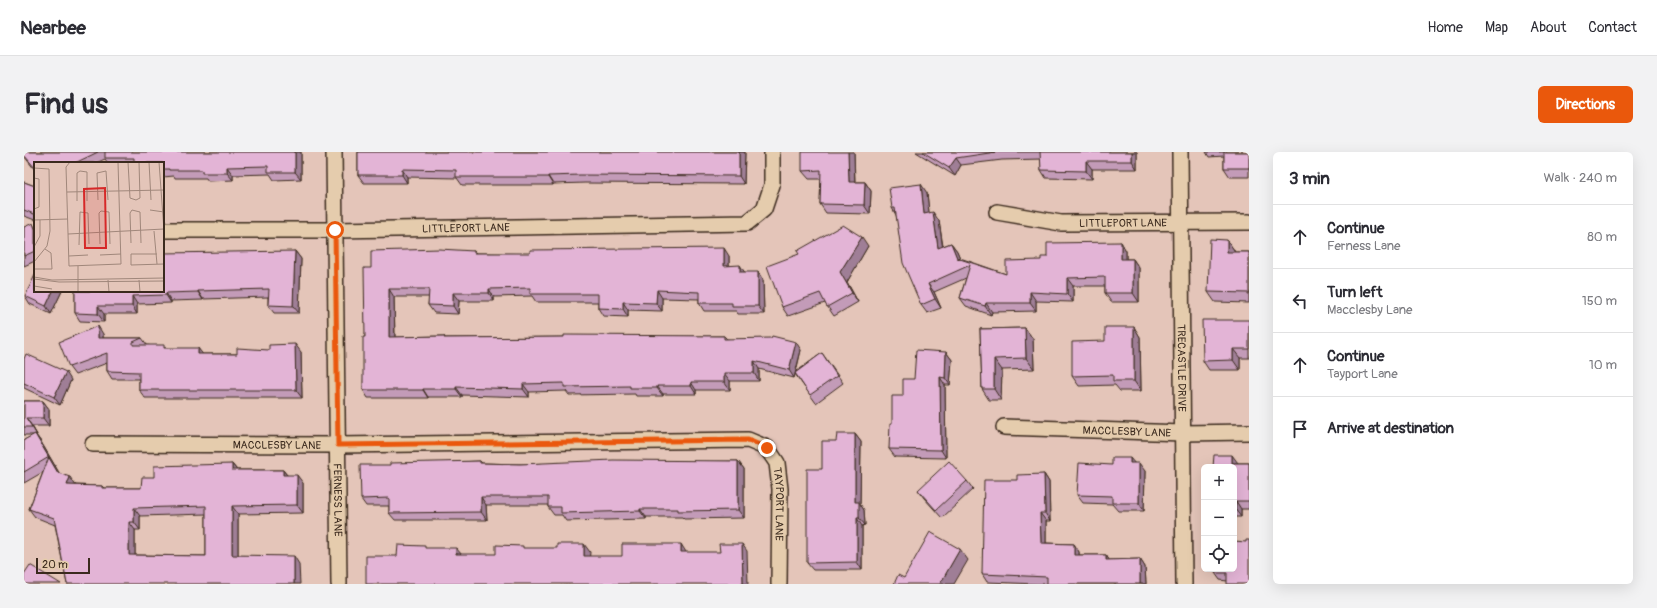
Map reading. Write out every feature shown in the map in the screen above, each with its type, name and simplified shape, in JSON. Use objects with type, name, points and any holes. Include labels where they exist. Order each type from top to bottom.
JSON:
[{"type":"street","name":"FERNESS LANE","points":[[334,152],[339,584]]},
{"type":"street","name":"LITTLEPORT LANE","points":[[164,230],[335,230],[747,223],[764,209],[772,185],[772,152]]},
{"type":"street","name":"TRECASTLE DRIVE","points":[[1180,152],[1184,584]]},
{"type":"street","name":"LITTLEPORT LANE","points":[[997,212],[1061,223],[1249,222]]},
{"type":"street","name":"MACCLESBY LANE","points":[[1004,427],[1183,433],[1249,432]]},
{"type":"street","name":"MACCLESBY LANE","points":[[93,444],[338,445],[748,440]]},
{"type":"street","name":"TAYPORT LANE","points":[[748,440],[767,448],[777,463],[780,488],[779,584]]},
{"type":"building","points":[[24,152],[98,152],[77,162],[34,162],[34,167],[24,155]]},
{"type":"building","points":[[105,152],[295,152],[295,172],[268,172],[268,166],[227,167],[227,173],[202,173],[202,170],[164,169],[164,162],[134,162],[134,158],[105,158]]},
{"type":"building","points":[[358,152],[739,152],[739,176],[580,175],[548,177],[456,177],[456,170],[402,169],[402,175],[358,175]]},
{"type":"building","points":[[802,152],[848,152],[849,182],[865,182],[864,205],[820,204],[821,170],[802,171]]},
{"type":"building","points":[[923,152],[996,152],[956,158],[949,168]]},
{"type":"building","points":[[1040,152],[1132,152],[1132,161],[1086,161],[1086,171],[1041,170]]},
{"type":"building","points":[[1224,152],[1249,152],[1249,168],[1224,168]]},
{"type":"building","points":[[24,182],[34,186],[34,214],[24,210]]},
{"type":"building","points":[[921,184],[924,214],[933,212],[938,248],[951,243],[957,258],[1006,274],[1006,261],[1041,260],[1041,257],[1047,257],[1047,243],[1121,242],[1121,259],[1133,259],[1133,293],[1105,293],[1105,277],[1067,278],[1067,294],[1030,292],[1030,303],[986,303],[985,306],[960,298],[970,265],[928,284],[935,299],[921,305],[903,263],[895,208],[892,208],[889,188]]},
{"type":"building","points":[[33,223],[34,226],[34,251],[24,256],[24,227]]},
{"type":"building","points":[[843,225],[862,237],[840,272],[852,293],[827,307],[820,293],[782,307],[767,266],[799,254],[797,251]]},
{"type":"building","points":[[1210,239],[1227,240],[1227,252],[1249,252],[1249,293],[1208,292]]},
{"type":"building","points":[[724,248],[724,266],[740,265],[740,272],[758,272],[758,306],[732,306],[732,303],[699,303],[699,292],[657,290],[656,303],[623,302],[623,309],[598,308],[598,294],[530,294],[530,288],[489,289],[489,293],[453,293],[453,306],[428,305],[429,289],[389,289],[389,337],[564,337],[564,335],[724,336],[724,339],[771,338],[772,336],[796,342],[789,370],[754,361],[754,373],[724,373],[724,382],[691,382],[691,386],[657,386],[657,388],[630,388],[630,386],[564,387],[564,383],[523,384],[523,389],[456,387],[456,389],[363,390],[363,337],[365,337],[364,268],[371,268],[371,251],[439,249],[474,251],[474,253],[530,253],[530,250]]},
{"type":"building","points":[[295,251],[293,306],[268,305],[269,289],[198,291],[166,293],[166,295],[132,296],[132,306],[98,306],[98,314],[75,313],[75,292],[164,292],[164,253]]},
{"type":"building","points":[[34,277],[34,292],[53,292],[46,306],[25,296]]},
{"type":"building","points":[[1202,320],[1249,320],[1249,349],[1233,349],[1233,360],[1203,361]]},
{"type":"building","points":[[98,326],[98,338],[142,338],[133,342],[133,345],[164,345],[164,348],[198,348],[198,354],[237,354],[237,348],[269,350],[269,345],[295,344],[296,390],[139,390],[139,372],[107,371],[107,353],[69,367],[59,342]]},
{"type":"building","points":[[1105,327],[1134,327],[1134,381],[1113,381],[1113,375],[1072,376],[1072,342],[1105,341]]},
{"type":"building","points":[[1025,328],[1026,358],[994,359],[994,389],[982,389],[980,329]]},
{"type":"building","points":[[916,350],[946,352],[945,378],[940,377],[941,450],[889,449],[890,424],[892,424],[892,396],[903,396],[903,379],[914,379]]},
{"type":"building","points":[[822,353],[837,376],[810,395],[795,373]]},
{"type":"building","points":[[26,354],[66,372],[54,397],[24,383],[24,359]]},
{"type":"building","points":[[24,401],[43,401],[43,418],[26,418],[32,427],[24,427]]},
{"type":"building","points":[[35,434],[49,457],[24,472],[24,440]]},
{"type":"building","points":[[837,434],[855,434],[855,502],[859,502],[859,518],[857,518],[857,562],[807,563],[807,469],[822,469],[822,441],[836,441]]},
{"type":"building","points":[[1214,455],[1232,455],[1232,463],[1249,463],[1249,501],[1237,501],[1237,464],[1213,464]]},
{"type":"building","points":[[49,457],[58,473],[70,477],[67,485],[102,486],[102,488],[141,488],[142,477],[154,477],[154,466],[232,464],[232,470],[283,470],[283,475],[297,475],[297,505],[232,506],[232,555],[294,556],[294,584],[67,584],[54,518],[29,509]],"holes":[[[206,506],[206,556],[129,555],[129,522],[134,522],[134,508]]]},
{"type":"building","points":[[1112,458],[1130,458],[1130,463],[1139,463],[1139,503],[1112,503],[1112,496],[1077,495],[1079,463],[1112,465]]},
{"type":"building","points":[[613,460],[738,461],[738,510],[678,511],[678,509],[640,509],[640,511],[561,513],[561,507],[548,507],[548,497],[481,497],[481,512],[389,513],[389,498],[361,499],[360,465],[480,461],[480,463],[520,464]]},
{"type":"building","points":[[949,461],[967,481],[936,510],[918,490]]},
{"type":"building","points":[[1044,474],[1045,513],[1040,513],[1041,543],[1074,544],[1074,555],[1106,555],[1106,560],[1140,559],[1140,584],[1047,584],[1047,577],[982,574],[984,480],[1017,480],[1017,475]]},
{"type":"building","points":[[930,532],[960,549],[940,584],[894,584],[898,575],[904,578]]},
{"type":"building","points":[[1246,540],[1249,540],[1249,584],[1227,584],[1227,573],[1215,572],[1237,572],[1237,541],[1246,542]]},
{"type":"building","points":[[557,544],[584,544],[584,556],[622,556],[622,544],[681,544],[681,552],[720,552],[719,544],[742,544],[743,584],[366,584],[366,556],[397,556],[398,545],[425,546],[425,548],[456,548],[456,554],[496,554],[496,545],[523,546],[523,548],[557,548]]},
{"type":"building","points":[[30,565],[61,584],[24,584],[24,574]]},
{"type":"route","points":[[335,230],[338,445],[748,440],[767,448]]}]
